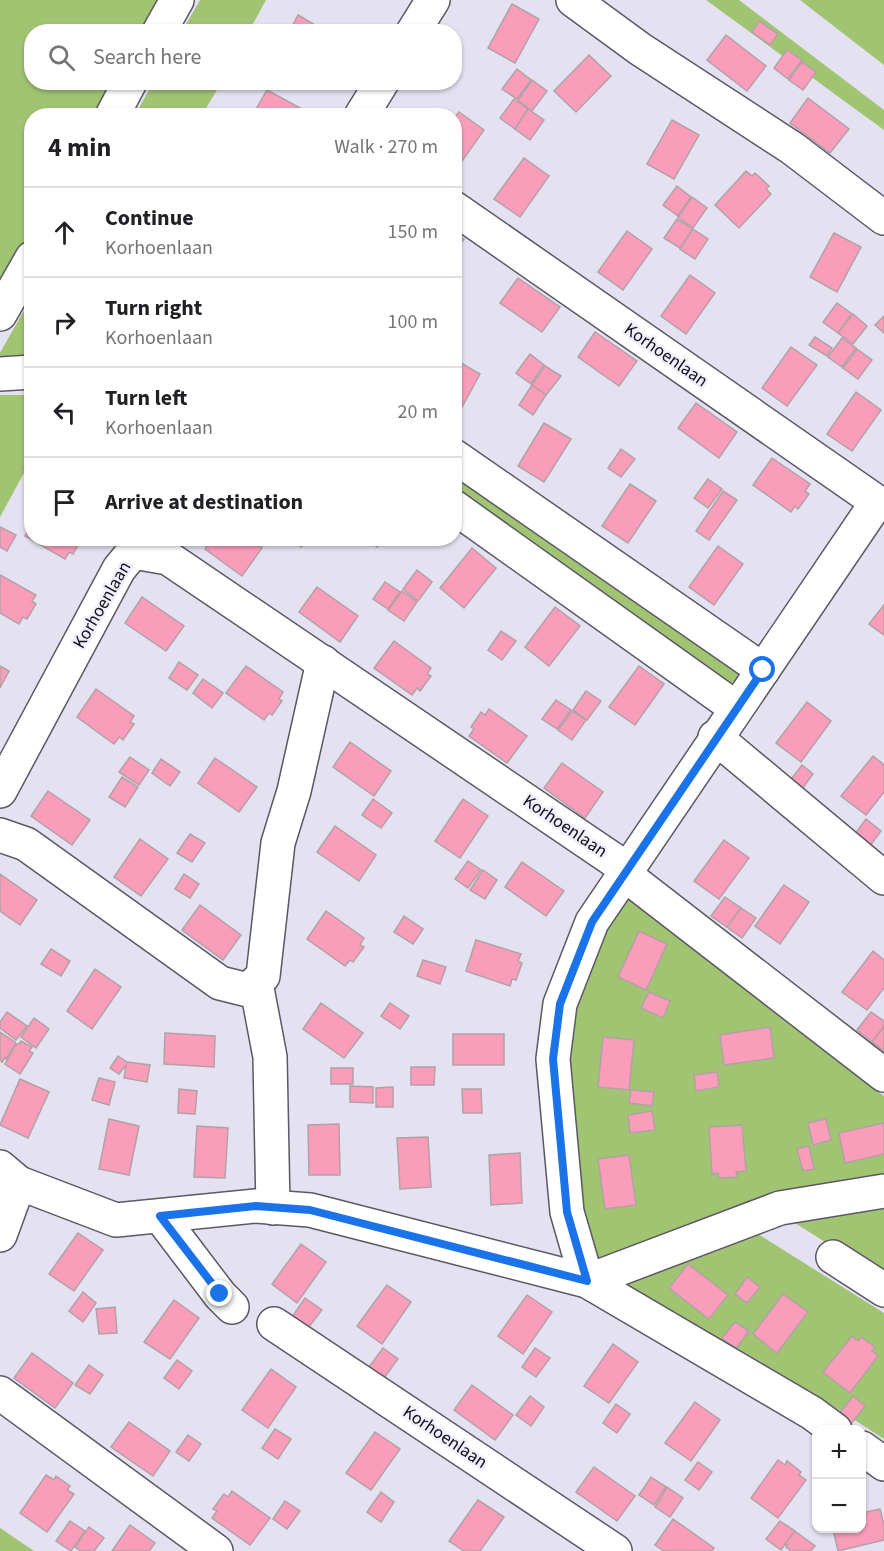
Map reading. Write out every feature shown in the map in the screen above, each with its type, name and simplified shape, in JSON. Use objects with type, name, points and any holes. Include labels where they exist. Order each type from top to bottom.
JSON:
[{"type":"street","points":[[164,24],[177,0]]},
{"type":"street","points":[[418,24],[433,0]]},
{"type":"street","points":[[573,0],[640,49],[792,148],[884,218]]},
{"type":"street","points":[[116,108],[126,90]]},
{"type":"street","points":[[366,108],[377,90]]},
{"type":"street","name":"Korhoenlaan","points":[[462,213],[880,503],[715,737],[592,922],[560,1004],[553,1059],[567,1212],[587,1281]]},
{"type":"street","points":[[0,314],[24,272]]},
{"type":"street","points":[[0,374],[24,372]]},
{"type":"street","points":[[462,462],[763,670]]},
{"type":"street","points":[[462,513],[736,708]]},
{"type":"street","name":"Korhoenlaan","points":[[0,791],[119,569],[133,552],[168,558],[323,662],[625,872]]},
{"type":"street","points":[[0,835],[26,844],[220,983],[248,990],[263,976],[278,843],[294,791],[323,662]]},
{"type":"street","points":[[715,737],[884,878]]},
{"type":"street","points":[[625,872],[884,1075]]},
{"type":"street","points":[[256,983],[270,1057],[273,1208]]},
{"type":"street","points":[[0,1235],[10,1175],[116,1220],[256,1206],[310,1210],[587,1281],[812,1413],[828,1425]]},
{"type":"street","points":[[587,1281],[780,1208],[884,1191]]},
{"type":"street","points":[[160,1216],[232,1307]]},
{"type":"street","points":[[833,1257],[884,1290]]},
{"type":"street","name":"Korhoenlaan","points":[[274,1324],[615,1551]]},
{"type":"street","points":[[0,1392],[216,1551]]},
{"type":"street","points":[[866,1451],[884,1464]]},
{"type":"green space","points":[[0,0],[164,0],[150,24],[24,24],[24,90],[114,90],[103,108],[24,108],[24,249],[0,292]]},
{"type":"green space","points":[[200,0],[266,0],[253,24],[186,24]]},
{"type":"green space","points":[[706,0],[739,0],[884,110],[884,130]]},
{"type":"green space","points":[[800,0],[884,0],[884,65]]},
{"type":"green space","points":[[149,90],[217,90],[206,108],[139,108]]},
{"type":"green space","points":[[24,310],[24,358],[0,362],[0,353]]},
{"type":"green space","points":[[0,395],[24,395],[24,473],[0,517]]},
{"type":"green space","points":[[462,471],[739,668],[735,681],[728,684],[462,500]]},
{"type":"green space","points":[[629,894],[884,1096],[884,1181],[603,1263],[587,1255],[564,1089],[571,1015],[611,921]]},
{"type":"green space","points":[[884,1201],[884,1279],[787,1218]]},
{"type":"green space","points":[[750,1229],[884,1313],[884,1439],[866,1427],[866,1425],[862,1425],[754,1358],[620,1286]]},
{"type":"green space","points":[[0,1528],[34,1551],[0,1551]]},
{"type":"building","points":[[512,4],[539,19],[515,63],[488,48]]},
{"type":"building","points":[[298,15],[313,24],[293,24]]},
{"type":"building","points":[[759,21],[778,34],[770,45],[752,32]]},
{"type":"building","points":[[726,35],[766,66],[747,91],[707,60]]},
{"type":"building","points":[[787,50],[802,60],[788,79],[774,68]]},
{"type":"building","points":[[589,55],[611,76],[576,112],[554,91]]},
{"type":"building","points":[[802,62],[816,72],[803,90],[789,80]]},
{"type":"building","points":[[517,69],[531,80],[517,99],[502,89]]},
{"type":"building","points":[[532,80],[547,91],[532,111],[518,100]]},
{"type":"building","points":[[267,90],[300,108],[257,108]]},
{"type":"building","points":[[808,98],[849,129],[830,153],[790,123]]},
{"type":"building","points":[[514,99],[528,109],[515,129],[500,118]]},
{"type":"building","points":[[528,109],[544,120],[530,140],[515,129]]},
{"type":"building","points":[[462,114],[484,130],[462,161]]},
{"type":"building","points":[[672,120],[699,135],[674,179],[647,164]]},
{"type":"building","points":[[524,158],[549,176],[520,217],[494,199]]},
{"type":"building","points":[[746,171],[752,176],[755,173],[769,186],[766,189],[771,194],[739,228],[715,205]]},
{"type":"building","points":[[677,186],[691,197],[678,216],[663,205]]},
{"type":"building","points":[[692,197],[707,208],[693,228],[678,217]]},
{"type":"building","points":[[677,219],[693,229],[680,248],[664,238]]},
{"type":"building","points":[[693,229],[708,239],[695,259],[680,249]]},
{"type":"building","points":[[627,231],[652,249],[623,290],[598,272]]},
{"type":"building","points":[[834,233],[861,247],[837,292],[810,277]]},
{"type":"building","points":[[690,275],[715,293],[686,334],[661,316]]},
{"type":"building","points":[[518,278],[560,307],[542,332],[500,303]]},
{"type":"building","points":[[837,303],[852,314],[838,333],[823,322]]},
{"type":"building","points":[[853,314],[867,326],[853,344],[838,333]]},
{"type":"building","points":[[884,316],[884,333],[875,325]]},
{"type":"building","points":[[595,332],[637,361],[619,386],[578,357]]},
{"type":"building","points":[[815,337],[832,348],[827,356],[809,345]]},
{"type":"building","points":[[842,338],[856,348],[842,367],[828,357]]},
{"type":"building","points":[[791,347],[817,365],[787,406],[762,388]]},
{"type":"building","points":[[857,349],[872,360],[858,379],[843,368]]},
{"type":"building","points":[[530,354],[544,365],[531,384],[516,373]]},
{"type":"building","points":[[462,364],[480,374],[462,407]]},
{"type":"building","points":[[545,366],[561,376],[546,395],[532,385]]},
{"type":"building","points":[[532,385],[546,395],[533,415],[519,405]]},
{"type":"building","points":[[856,392],[881,410],[852,451],[827,434]]},
{"type":"building","points":[[696,403],[737,432],[719,458],[678,428]]},
{"type":"building","points":[[544,423],[571,439],[544,482],[518,466]]},
{"type":"building","points":[[621,449],[635,459],[621,477],[608,468]]},
{"type":"building","points":[[772,458],[810,484],[805,491],[809,494],[798,509],[795,506],[791,512],[753,485]]},
{"type":"building","points":[[708,479],[722,489],[708,508],[694,498]]},
{"type":"building","points":[[630,484],[656,501],[628,543],[602,526]]},
{"type":"building","points":[[723,491],[737,500],[709,540],[696,531]]},
{"type":"building","points":[[0,527],[16,535],[7,551],[0,547]]},
{"type":"building","points":[[42,546],[78,546],[73,554],[69,552],[65,559]]},
{"type":"building","points":[[207,546],[259,546],[262,548],[242,576],[205,549]]},
{"type":"building","points":[[718,546],[743,564],[714,605],[689,587]]},
{"type":"building","points":[[472,548],[496,568],[464,608],[440,588]]},
{"type":"building","points":[[417,570],[432,582],[418,601],[403,589]]},
{"type":"building","points":[[0,575],[36,595],[32,601],[36,604],[27,619],[23,617],[19,624],[0,613]]},
{"type":"building","points":[[385,582],[400,592],[388,609],[373,599]]},
{"type":"building","points":[[317,587],[358,616],[340,642],[299,612]]},
{"type":"building","points":[[402,591],[417,602],[404,621],[388,610]]},
{"type":"building","points":[[142,597],[184,626],[166,651],[125,623]]},
{"type":"building","points":[[884,605],[884,635],[869,624]]},
{"type":"building","points":[[555,607],[580,626],[549,666],[525,647]]},
{"type":"building","points":[[501,631],[516,641],[502,660],[488,650]]},
{"type":"building","points":[[394,641],[431,668],[427,674],[431,676],[420,691],[417,688],[412,695],[374,668]]},
{"type":"building","points":[[179,662],[198,675],[187,690],[169,678]]},
{"type":"building","points":[[0,666],[9,671],[0,688]]},
{"type":"building","points":[[246,666],[283,692],[279,699],[282,701],[272,715],[269,713],[264,720],[226,693]]},
{"type":"building","points":[[639,666],[664,684],[635,725],[609,707]]},
{"type":"building","points":[[203,679],[223,693],[212,708],[193,693]]},
{"type":"building","points":[[96,689],[134,716],[130,722],[134,724],[123,740],[119,737],[114,744],[77,717]]},
{"type":"building","points":[[586,691],[601,701],[587,720],[573,710]]},
{"type":"building","points":[[556,700],[571,710],[557,729],[542,719]]},
{"type":"building","points":[[807,702],[831,721],[801,762],[776,743]]},
{"type":"building","points":[[489,709],[527,736],[507,763],[469,736],[474,729],[471,727],[481,712],[485,715]]},
{"type":"building","points":[[572,711],[586,720],[572,740],[558,730]]},
{"type":"building","points":[[350,742],[391,771],[374,796],[333,767]]},
{"type":"building","points":[[873,756],[884,765],[884,792],[866,815],[841,796]]},
{"type":"building","points":[[130,757],[149,770],[139,785],[119,772]]},
{"type":"building","points":[[215,758],[257,787],[239,812],[198,783]]},
{"type":"building","points":[[161,759],[180,772],[170,786],[152,773]]},
{"type":"building","points":[[562,763],[603,792],[585,818],[544,788]]},
{"type":"building","points":[[802,765],[813,774],[800,792],[788,783]]},
{"type":"building","points":[[122,777],[138,787],[125,807],[109,797]]},
{"type":"building","points":[[48,791],[90,820],[72,845],[31,816]]},
{"type":"building","points":[[373,799],[392,813],[381,828],[362,815]]},
{"type":"building","points":[[463,799],[488,816],[460,858],[435,841]]},
{"type":"building","points":[[866,819],[881,831],[867,850],[852,838]]},
{"type":"building","points":[[335,826],[376,855],[359,881],[317,852]]},
{"type":"building","points":[[190,834],[205,843],[192,862],[177,853]]},
{"type":"building","points":[[140,839],[168,859],[141,896],[114,877]]},
{"type":"building","points":[[724,840],[749,858],[719,899],[694,881]]},
{"type":"building","points":[[468,861],[481,870],[468,888],[455,879]]},
{"type":"building","points":[[522,862],[564,891],[546,916],[505,887]]},
{"type":"building","points":[[483,870],[497,880],[485,899],[470,890]]},
{"type":"building","points":[[0,874],[37,900],[20,925],[0,911]]},
{"type":"building","points":[[184,874],[199,884],[190,898],[175,889]]},
{"type":"building","points":[[784,885],[809,902],[780,944],[755,926]]},
{"type":"building","points":[[725,897],[741,908],[727,927],[711,916]]},
{"type":"building","points":[[200,905],[241,935],[223,960],[182,930]]},
{"type":"building","points":[[741,908],[756,918],[742,938],[727,927]]},
{"type":"building","points":[[326,911],[364,938],[360,945],[364,947],[353,962],[350,960],[345,966],[307,939]]},
{"type":"building","points":[[404,916],[423,929],[413,944],[394,932]]},
{"type":"building","points":[[639,931],[667,944],[646,990],[618,977]]},
{"type":"building","points":[[476,940],[521,954],[518,961],[522,963],[516,980],[512,979],[510,986],[466,971]]},
{"type":"building","points":[[51,949],[70,961],[61,976],[41,964]]},
{"type":"building","points":[[873,951],[884,960],[884,988],[867,1010],[842,992]]},
{"type":"building","points":[[423,960],[446,967],[440,984],[417,976]]},
{"type":"building","points":[[95,969],[121,987],[92,1029],[67,1011]]},
{"type":"building","points":[[649,992],[670,1001],[663,1018],[641,1008]]},
{"type":"building","points":[[321,1003],[363,1033],[344,1058],[303,1029]]},
{"type":"building","points":[[390,1003],[409,1016],[400,1029],[381,1016]]},
{"type":"building","points":[[7,1012],[27,1026],[16,1040],[0,1028],[0,1022]]},
{"type":"building","points":[[871,1012],[884,1021],[884,1026],[872,1042],[857,1030]]},
{"type":"building","points":[[34,1018],[49,1029],[36,1048],[21,1037]]},
{"type":"building","points":[[884,1026],[884,1051],[872,1042]]},
{"type":"building","points":[[770,1027],[774,1058],[724,1065],[720,1035]]},
{"type":"building","points":[[0,1032],[16,1044],[2,1062],[0,1060]]},
{"type":"building","points":[[165,1033],[215,1036],[214,1067],[164,1064]]},
{"type":"building","points":[[453,1034],[504,1034],[504,1065],[453,1065]]},
{"type":"building","points":[[603,1037],[634,1040],[629,1090],[598,1087]]},
{"type":"building","points":[[21,1041],[32,1047],[29,1051],[33,1053],[20,1074],[5,1064],[16,1044]]},
{"type":"building","points":[[118,1056],[127,1062],[150,1065],[147,1082],[124,1078],[126,1065],[119,1074],[110,1068]]},
{"type":"building","points":[[411,1067],[435,1067],[434,1085],[411,1085]]},
{"type":"building","points":[[331,1068],[353,1068],[353,1084],[331,1084]]},
{"type":"building","points":[[717,1072],[719,1087],[696,1091],[694,1075]]},
{"type":"building","points":[[99,1078],[115,1082],[109,1105],[92,1100]]},
{"type":"building","points":[[20,1079],[49,1092],[28,1138],[0,1125]]},
{"type":"building","points":[[350,1086],[373,1087],[373,1103],[350,1102]]},
{"type":"building","points":[[393,1087],[393,1107],[376,1107],[376,1088]]},
{"type":"building","points":[[179,1089],[197,1091],[195,1114],[178,1113]]},
{"type":"building","points":[[462,1089],[481,1089],[482,1113],[463,1113]]},
{"type":"building","points":[[631,1090],[654,1092],[652,1106],[629,1103]]},
{"type":"building","points":[[652,1111],[655,1130],[630,1133],[628,1115]]},
{"type":"building","points":[[109,1119],[139,1126],[129,1175],[99,1169]]},
{"type":"building","points":[[826,1119],[831,1140],[813,1145],[808,1123]]},
{"type":"building","points":[[884,1123],[884,1154],[845,1163],[839,1133]]},
{"type":"building","points":[[339,1124],[340,1175],[309,1175],[308,1125]]},
{"type":"building","points":[[742,1125],[746,1171],[736,1172],[737,1177],[719,1178],[718,1173],[712,1174],[709,1127]]},
{"type":"building","points":[[197,1126],[228,1128],[225,1178],[194,1177]]},
{"type":"building","points":[[428,1137],[431,1187],[400,1189],[397,1138]]},
{"type":"building","points":[[809,1146],[814,1169],[803,1171],[797,1149]]},
{"type":"building","points":[[520,1153],[522,1203],[491,1205],[489,1155]]},
{"type":"building","points":[[629,1155],[636,1205],[605,1209],[598,1159]]},
{"type":"building","points":[[78,1233],[103,1250],[74,1291],[49,1274]]},
{"type":"building","points":[[301,1244],[326,1262],[297,1303],[272,1284]]},
{"type":"building","points":[[688,1264],[728,1295],[709,1319],[669,1288]]},
{"type":"building","points":[[747,1277],[760,1287],[747,1303],[735,1294]]},
{"type":"building","points":[[387,1285],[411,1302],[382,1344],[357,1326]]},
{"type":"building","points":[[83,1292],[96,1303],[83,1322],[69,1311]]},
{"type":"building","points":[[783,1294],[808,1312],[777,1353],[753,1334]]},
{"type":"building","points":[[527,1295],[552,1312],[523,1354],[498,1336]]},
{"type":"building","points":[[305,1298],[322,1310],[308,1328],[292,1317]]},
{"type":"building","points":[[174,1300],[199,1318],[170,1359],[144,1342]]},
{"type":"building","points":[[115,1307],[117,1333],[99,1334],[96,1309]]},
{"type":"building","points":[[735,1322],[749,1331],[736,1348],[722,1338]]},
{"type":"building","points":[[852,1336],[858,1341],[861,1337],[875,1347],[872,1351],[878,1356],[850,1393],[823,1372]]},
{"type":"building","points":[[613,1344],[638,1362],[609,1403],[584,1386]]},
{"type":"building","points":[[383,1348],[398,1359],[384,1378],[369,1367]]},
{"type":"building","points":[[535,1348],[550,1358],[536,1377],[522,1367]]},
{"type":"building","points":[[32,1353],[73,1383],[55,1408],[14,1378]]},
{"type":"building","points":[[177,1360],[192,1371],[179,1389],[164,1378]]},
{"type":"building","points":[[89,1365],[103,1375],[90,1394],[75,1385]]},
{"type":"building","points":[[271,1369],[296,1387],[268,1428],[242,1410]]},
{"type":"building","points":[[472,1385],[513,1415],[495,1440],[454,1410]]},
{"type":"building","points":[[530,1396],[544,1407],[531,1426],[516,1415]]},
{"type":"building","points":[[853,1396],[865,1406],[851,1424],[838,1415]]},
{"type":"building","points":[[695,1402],[720,1420],[691,1461],[665,1443]]},
{"type":"building","points":[[616,1404],[630,1414],[617,1433],[603,1423]]},
{"type":"building","points":[[129,1422],[170,1451],[153,1476],[111,1447]]},
{"type":"building","points":[[275,1429],[291,1439],[278,1459],[262,1448]]},
{"type":"building","points":[[375,1432],[400,1449],[371,1490],[346,1473]]},
{"type":"building","points":[[188,1435],[201,1444],[189,1461],[176,1452]]},
{"type":"building","points":[[778,1460],[785,1465],[787,1461],[801,1472],[799,1475],[806,1480],[778,1518],[751,1498]]},
{"type":"building","points":[[698,1462],[712,1472],[699,1490],[685,1480]]},
{"type":"building","points":[[594,1467],[635,1496],[617,1521],[576,1492]]},
{"type":"building","points":[[46,1475],[54,1480],[56,1476],[70,1486],[67,1490],[74,1494],[47,1532],[20,1513]]},
{"type":"building","points":[[651,1477],[666,1487],[654,1505],[639,1495]]},
{"type":"building","points":[[667,1487],[683,1498],[670,1517],[655,1507]]},
{"type":"building","points":[[232,1491],[270,1518],[250,1545],[212,1518],[217,1511],[213,1509],[224,1494],[228,1497]]},
{"type":"building","points":[[381,1492],[394,1502],[381,1522],[367,1512]]},
{"type":"building","points":[[478,1500],[504,1517],[480,1551],[464,1551],[449,1541]]},
{"type":"building","points":[[285,1501],[300,1511],[287,1529],[273,1519]]},
{"type":"building","points":[[880,1509],[884,1525],[884,1540],[838,1551],[834,1533],[866,1533],[866,1512]]},
{"type":"building","points":[[673,1519],[714,1548],[712,1551],[664,1551],[655,1545]]},
{"type":"building","points":[[70,1521],[85,1531],[71,1551],[56,1541]]},
{"type":"building","points":[[780,1521],[795,1531],[781,1550],[766,1539]]},
{"type":"building","points":[[130,1525],[155,1543],[149,1551],[112,1551]]},
{"type":"building","points":[[89,1527],[104,1538],[94,1551],[81,1551],[75,1547]]},
{"type":"building","points":[[794,1532],[815,1546],[811,1551],[791,1551],[786,1547],[785,1544]]},
{"type":"route","points":[[220,1294],[160,1216],[256,1206],[310,1210],[587,1281],[567,1212],[553,1059],[560,1004],[592,922],[715,737],[763,670]]}]
